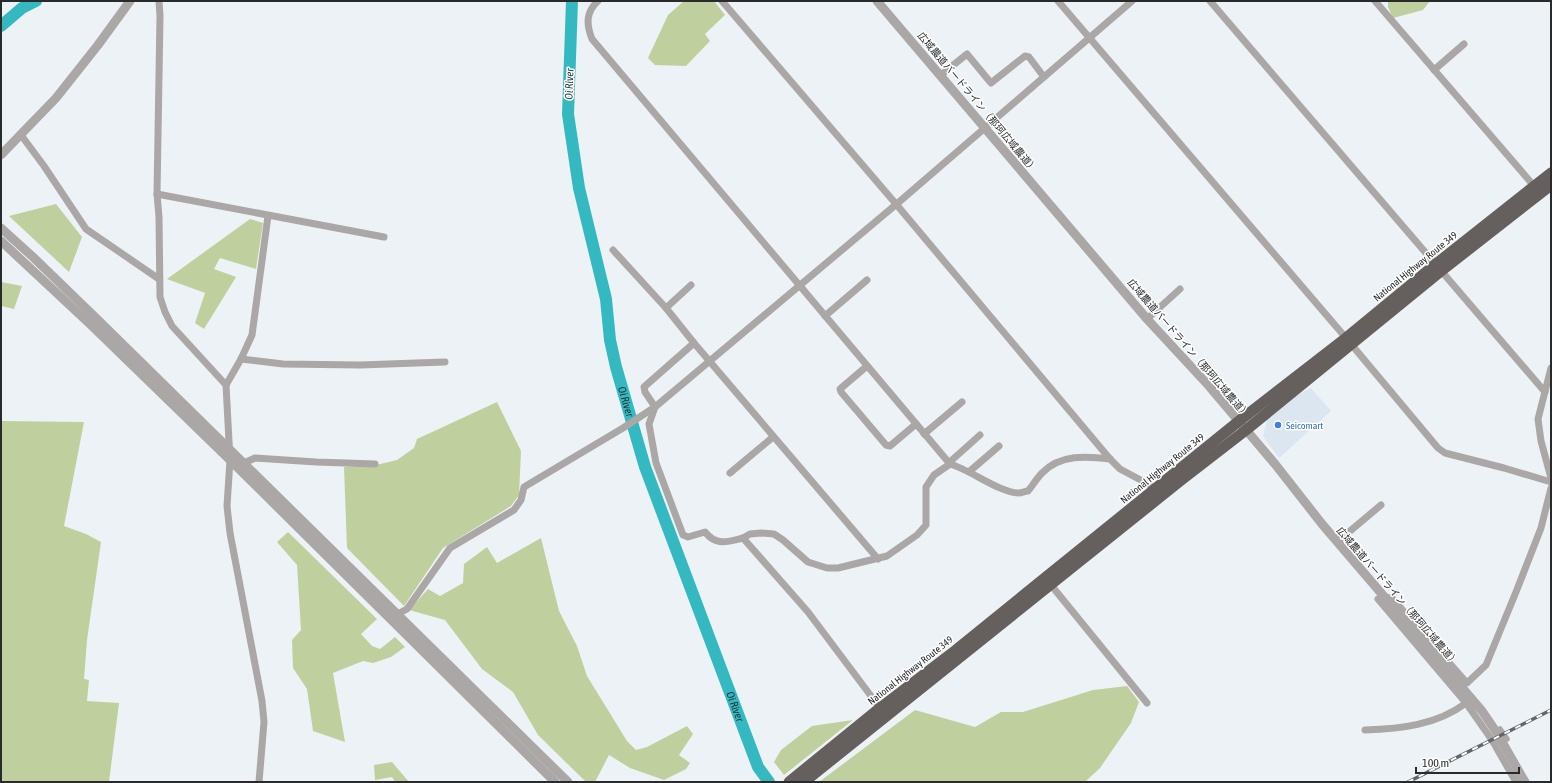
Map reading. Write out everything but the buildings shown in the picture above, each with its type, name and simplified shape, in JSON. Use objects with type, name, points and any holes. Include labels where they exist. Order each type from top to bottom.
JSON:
[{"type":"highway","name":"National Highway Route 349","points":[[790,782],[880,708],[1157,494],[1246,430],[1348,341],[1439,267],[1534,186],[1551,174]]},
{"type":"highway","name":"National Highway Route 349","points":[[1439,267],[1551,185]]},
{"type":"highway","name":"National Highway Route 349","points":[[804,782],[1051,585],[1239,421],[1348,341]]},
{"type":"street","points":[[1,155],[56,98],[98,45],[130,1]]},
{"type":"street","points":[[159,1],[160,23],[157,194],[159,217],[160,297],[172,326],[226,385]]},
{"type":"street","points":[[598,1],[592,7],[588,16],[588,30],[592,39],[950,464],[970,471],[1002,488],[1018,493],[1028,491],[1042,473],[1050,466],[1074,456],[1092,456],[1110,459]]},
{"type":"street","points":[[722,1],[896,204],[1110,459],[1120,469],[1150,485],[1157,494]]},
{"type":"street","name":"広域農道バードライン（那珂広域農道）","points":[[877,1],[1147,319],[1239,421],[1337,542],[1380,598],[1396,611],[1482,711],[1497,733],[1525,782]]},
{"type":"street","points":[[1058,1],[1438,448],[1446,453],[1551,482]]},
{"type":"street","points":[[393,616],[407,609],[450,548],[514,510],[521,500],[524,487],[640,418],[655,407],[800,286],[1132,1]]},
{"type":"street","points":[[1210,1],[1545,392]]},
{"type":"street","points":[[1375,1],[1534,186]]},
{"type":"street","points":[[1434,70],[1464,44]]},
{"type":"street","points":[[941,75],[967,54],[991,83],[1025,56],[1029,57],[1044,76]]},
{"type":"street","points":[[21,135],[44,166],[86,229],[159,279]]},
{"type":"street","points":[[157,194],[384,237]]},
{"type":"street","points":[[258,782],[264,722],[262,701],[230,533],[227,506],[230,460],[226,385],[242,359],[252,335],[268,216]]},
{"type":"street","points":[[1,228],[33,257],[229,448],[555,782]]},
{"type":"street","points":[[1,241],[568,782]]},
{"type":"street","points":[[613,250],[666,308],[773,437],[878,559]]},
{"type":"street","points":[[825,316],[867,280]]},
{"type":"street","points":[[666,308],[691,285]]},
{"type":"street","points":[[1147,319],[1180,290]]},
{"type":"street","points":[[655,407],[645,392],[644,387],[694,343]]},
{"type":"street","points":[[242,359],[283,364],[360,365],[445,362]]},
{"type":"street","points":[[867,366],[840,389],[841,392],[886,445],[890,446],[916,424]]},
{"type":"street","points":[[1551,368],[1538,419],[1540,441],[1551,478]]},
{"type":"street","points":[[924,434],[962,402]]},
{"type":"street","points":[[655,407],[649,424],[656,463],[683,535],[688,537],[705,532],[711,539],[719,542],[733,541],[750,534],[774,534],[808,562],[827,568],[838,568],[887,556],[917,535],[926,525],[926,487],[934,475],[950,464],[952,460],[980,435]]},
{"type":"street","points":[[730,473],[773,437]]},
{"type":"street","points":[[970,471],[999,446]]},
{"type":"street","points":[[244,463],[255,458],[375,464]]},
{"type":"street","points":[[1380,598],[1392,598],[1467,683],[1486,665],[1541,528],[1551,488]]},
{"type":"street","points":[[1337,542],[1381,505]]},
{"type":"street","points":[[743,538],[808,612],[880,708]]},
{"type":"street","points":[[1051,585],[1147,703]]},
{"type":"street","points":[[1380,598],[1466,704],[1492,740],[1516,782]]},
{"type":"street","points":[[1365,730],[1383,730],[1424,723],[1439,719],[1466,704]]},
{"type":"street","points":[[1500,729],[1506,739]]},
{"type":"shaded area","points":[[1311,388],[1331,411],[1279,458],[1263,436],[1267,420],[1299,394]]},
{"type":"green space","points":[[684,1],[714,1],[725,15],[705,34],[710,41],[686,66],[655,65],[648,58],[668,15]]},
{"type":"green space","points":[[1388,1],[1430,1],[1423,10],[1393,18],[1388,7]]},
{"type":"green space","points":[[56,204],[82,237],[69,272],[9,216]]},
{"type":"green space","points":[[250,219],[263,223],[256,269],[220,258],[214,269],[236,277],[204,329],[195,323],[205,293],[167,279]]},
{"type":"green space","points":[[1,282],[22,286],[14,309],[1,306]]},
{"type":"green space","points":[[497,402],[521,451],[519,495],[511,506],[443,548],[404,606],[347,548],[344,467],[376,465],[397,460],[414,448],[417,439]]},
{"type":"green space","points":[[1,421],[84,422],[64,526],[86,534],[101,542],[87,640],[84,679],[89,680],[87,701],[119,703],[109,782],[1,782]]},
{"type":"green space","points":[[288,532],[377,619],[361,634],[372,646],[380,649],[395,637],[405,647],[391,657],[373,663],[363,661],[333,673],[345,742],[313,731],[307,689],[293,668],[292,640],[301,630],[297,565],[277,542]]},
{"type":"green space","points":[[541,538],[559,611],[577,646],[587,676],[627,741],[636,750],[647,747],[687,726],[693,734],[679,755],[690,763],[686,769],[664,780],[630,768],[609,755],[595,782],[586,782],[538,735],[513,692],[482,669],[445,620],[409,610],[428,589],[440,596],[463,583],[464,564],[487,547],[497,563]]},
{"type":"green space","points":[[1127,686],[1139,702],[1131,723],[1100,768],[1085,782],[819,782],[915,710],[975,727],[1001,712],[1023,712],[1093,690]]},
{"type":"green space","points":[[853,720],[784,775],[774,762],[781,750],[812,726]]},
{"type":"green space","points":[[392,762],[409,782],[395,782],[392,777],[375,780],[374,765]]},
{"type":"waterway","points":[[1,26],[22,8],[36,1]]},
{"type":"waterway","name":"Oi River","points":[[572,1],[568,114],[579,188],[606,299],[610,340],[616,367],[645,467],[758,767],[769,782]]},
{"type":"railway","points":[[1408,782],[1551,710]]},
{"type":"place","name":"Seicomart","points":[[1278,425]]}]
